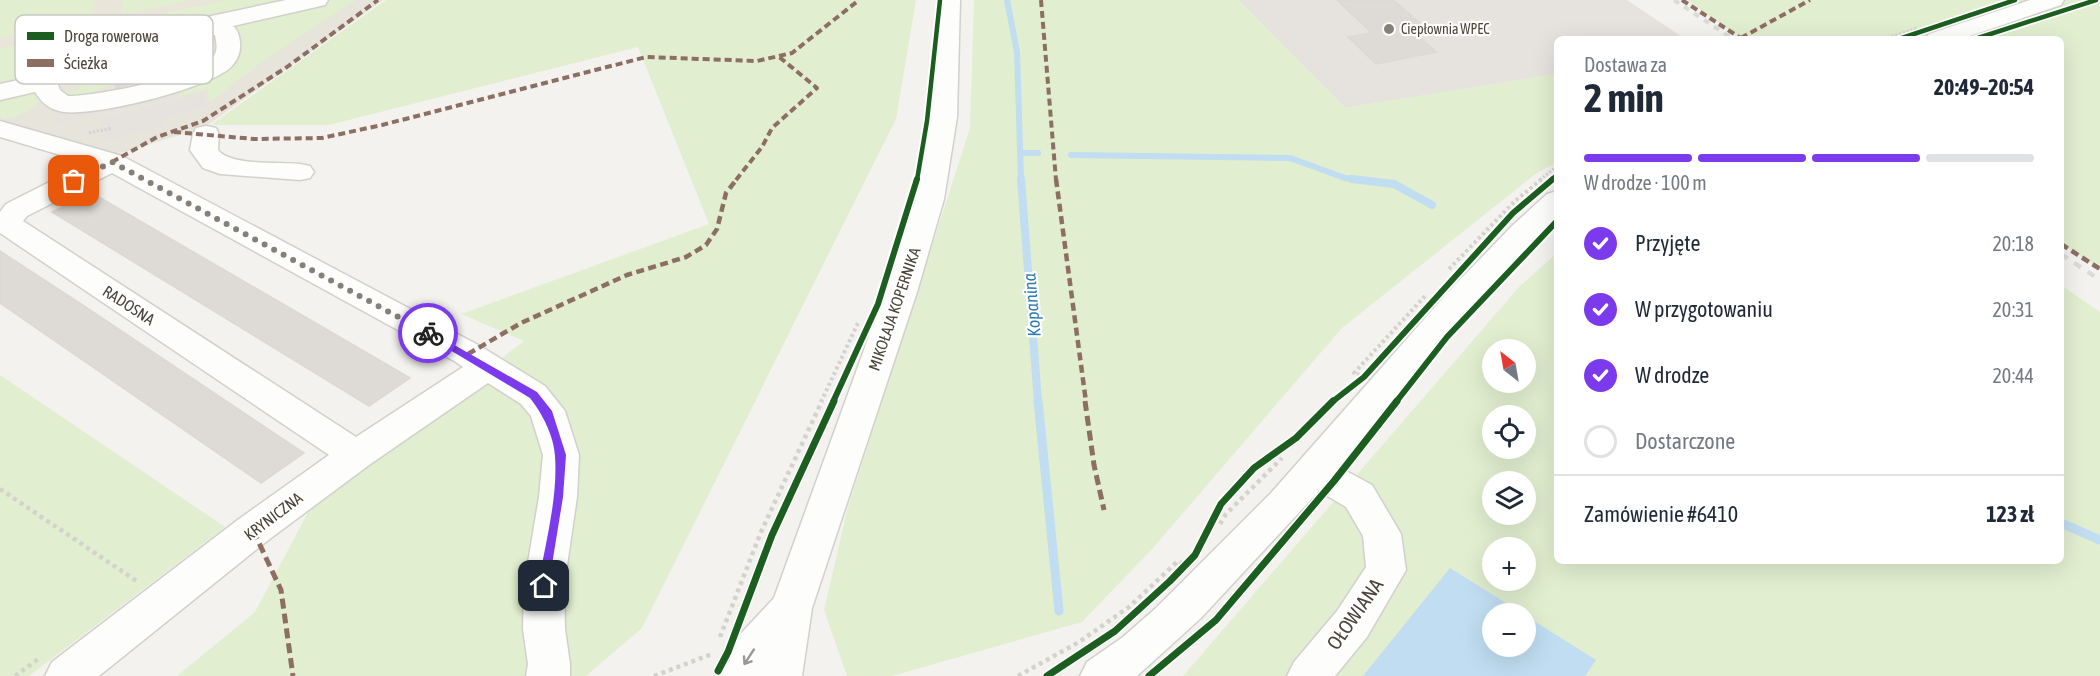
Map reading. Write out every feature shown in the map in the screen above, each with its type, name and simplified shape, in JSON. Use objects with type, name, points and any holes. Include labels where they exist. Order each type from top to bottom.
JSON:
[{"type":"street","points":[[213,23],[317,0]]},
{"type":"street","name":"MIKOŁAJA KOPERNIKA","points":[[780,676],[791,608],[901,292],[930,200],[944,117],[949,0]]},
{"type":"street","points":[[1933,34],[2053,0]]},
{"type":"street","points":[[213,26],[226,31],[229,50],[223,61],[213,68]]},
{"type":"street","points":[[0,92],[35,84]]},
{"type":"street","points":[[44,84],[53,99],[64,104]]},
{"type":"street","points":[[0,128],[34,112],[64,104],[77,105],[103,101],[171,84]]},
{"type":"street","points":[[0,128],[112,162],[458,349],[533,395],[547,411],[561,455],[558,497],[544,586],[544,629],[557,672]]},
{"type":"street","points":[[206,134],[204,150],[213,162],[230,168],[300,172]]},
{"type":"street","name":"RADOSNA","points":[[112,162],[16,210],[7,224],[356,455]]},
{"type":"street","points":[[1102,676],[1170,624],[1300,463],[1423,339],[1525,229],[1554,203]]},
{"type":"street","name":"KRYNICZNA","points":[[67,676],[253,530],[356,455],[486,368]]},
{"type":"street","name":"OŁOWIANA","points":[[1300,463],[1359,496],[1382,534],[1386,570],[1352,624],[1309,676]]},
{"type":"street","name":"MIKOŁAJA KOPERNIKA","points":[[723,657],[748,655],[791,608]]},
{"type":"path","points":[[1441,278],[1515,201],[1554,168]]},
{"type":"path","points":[[1473,255],[1513,213],[1554,178]]},
{"type":"path","points":[[1364,377],[1354,373],[1434,287]]},
{"type":"path","points":[[654,676],[723,657],[761,532],[862,315]]},
{"type":"path","points":[[1356,382],[1364,377],[1371,368]]},
{"type":"path","points":[[1215,533],[1226,513],[1300,463]]},
{"type":"path","points":[[0,489],[139,583]]},
{"type":"path","points":[[1018,676],[1079,642],[1129,606],[1178,561],[1187,563],[1192,571]]},
{"type":"path","points":[[1177,573],[1187,563]]},
{"type":"shaded area","points":[[0,0],[383,0],[205,127],[96,161],[0,139]]},
{"type":"shaded area","points":[[0,0],[220,0],[150,15],[15,15],[15,44],[0,47]]},
{"type":"shaded area","points":[[1238,0],[1627,0],[1681,36],[1554,36],[1554,74],[1345,108]]},
{"type":"shaded area","points":[[176,86],[176,96],[56,124],[57,114]]},
{"type":"shaded area","points":[[205,93],[206,107],[164,117],[164,126],[100,142],[101,118]]},
{"type":"green space","points":[[0,0],[93,0],[92,15],[15,15],[15,35],[0,38]]},
{"type":"green space","points":[[121,0],[191,0],[121,15]]},
{"type":"green space","points":[[225,0],[290,0],[213,18],[213,15],[155,15]]},
{"type":"green space","points":[[327,0],[356,0],[259,64],[209,103],[208,89],[180,96],[180,86],[185,84],[213,84],[213,72],[222,68],[223,23]]},
{"type":"green space","points":[[386,0],[916,0],[896,119],[642,628],[586,676],[177,676],[255,612],[314,501],[524,341],[461,314],[709,224],[638,47],[329,125],[211,125]]},
{"type":"green space","points":[[974,0],[1238,0],[1345,108],[1554,74],[1554,164],[1538,172],[1342,328],[1153,548],[1082,622],[892,676],[847,676],[824,610],[848,507],[970,128]]},
{"type":"green space","points":[[1687,0],[2100,0],[2100,269],[2064,246],[2064,36],[1738,36]]},
{"type":"green space","points":[[15,45],[15,81],[0,85],[0,48]]},
{"type":"green space","points":[[81,84],[110,84],[110,86],[78,96],[66,94],[59,89],[73,91],[81,87]]},
{"type":"green space","points":[[38,91],[41,100],[32,107],[11,118],[0,118],[0,98]]},
{"type":"green space","points":[[1554,256],[1554,564],[2064,564],[2064,287],[2100,312],[2100,676],[1183,676],[1519,287]]},
{"type":"green space","points":[[0,375],[225,527],[29,676],[0,676]]},
{"type":"water","points":[[1450,568],[1482,588],[1482,591],[1487,591],[1506,603],[1482,603],[1482,657],[1536,657],[1536,622],[1596,660],[1585,676],[1363,676]]},
{"type":"building","name":"Ciepłownia WPEC","points":[[1337,0],[1393,0],[1420,23],[1406,25],[1436,52],[1376,64],[1348,37],[1372,33]]},
{"type":"building","points":[[116,84],[131,84],[116,88]]},
{"type":"building","points":[[92,193],[410,378],[369,406],[52,212]]},
{"type":"building","points":[[0,251],[304,453],[261,483],[0,303]]},
{"type":"waterway","name":"Kopanina","points":[[1007,0],[1017,52],[1021,180]]},
{"type":"waterway","points":[[1021,153],[1038,153]]},
{"type":"waterway","points":[[1071,155],[1290,158],[1345,178],[1364,180]]},
{"type":"waterway","name":"Kopanina","points":[[1021,179],[1038,402]]},
{"type":"waterway","points":[[1352,179],[1394,184],[1432,205]]},
{"type":"waterway","name":"Kopanina","points":[[1038,401],[1059,611]]},
{"type":"waterway","points":[[2064,524],[2100,540]]},
{"type":"railway","points":[[1674,0],[1728,36]]},
{"type":"railway","points":[[2064,256],[2100,280]]},
{"type":"marked path","points":[[112,162],[157,137],[203,121],[287,67],[378,0]]},
{"type":"marked path","points":[[174,132],[254,139],[322,138],[382,125],[646,57],[757,61],[792,53],[859,0]]},
{"type":"marked path","points":[[1041,0],[1057,192],[1094,465],[1104,510]]},
{"type":"marked path","points":[[1682,0],[1737,36]]},
{"type":"marked path","points":[[1745,36],[1810,0]]},
{"type":"marked path","points":[[468,354],[521,323],[627,275],[686,257],[706,245],[717,229],[726,193],[762,147],[772,128],[817,88],[778,56]]},
{"type":"marked path","points":[[2064,246],[2100,269]]},
{"type":"marked path","points":[[253,530],[281,590],[293,676]]},
{"type":"cycle path","points":[[718,671],[728,652],[772,535],[878,304],[916,187],[927,121],[940,0]]},
{"type":"cycle path","points":[[1908,36],[2015,0]]},
{"type":"cycle path","points":[[1984,36],[2096,0]]},
{"type":"cycle path","points":[[1047,676],[1115,631],[1170,581],[1195,555],[1221,504],[1254,468],[1296,438],[1341,393],[1364,377],[1513,213],[1554,178]]},
{"type":"cycle path","points":[[1149,676],[1216,620],[1334,481],[1447,337],[1554,224]]},
{"type":"way so far","points":[[74,181],[112,162],[428,333]]},
{"type":"place","name":"Ciepłownia WPEC","points":[[1389,29]]},
{"type":"route","points":[[428,333],[468,354],[486,368],[533,395],[547,411],[561,455],[558,497],[544,586]]}]
